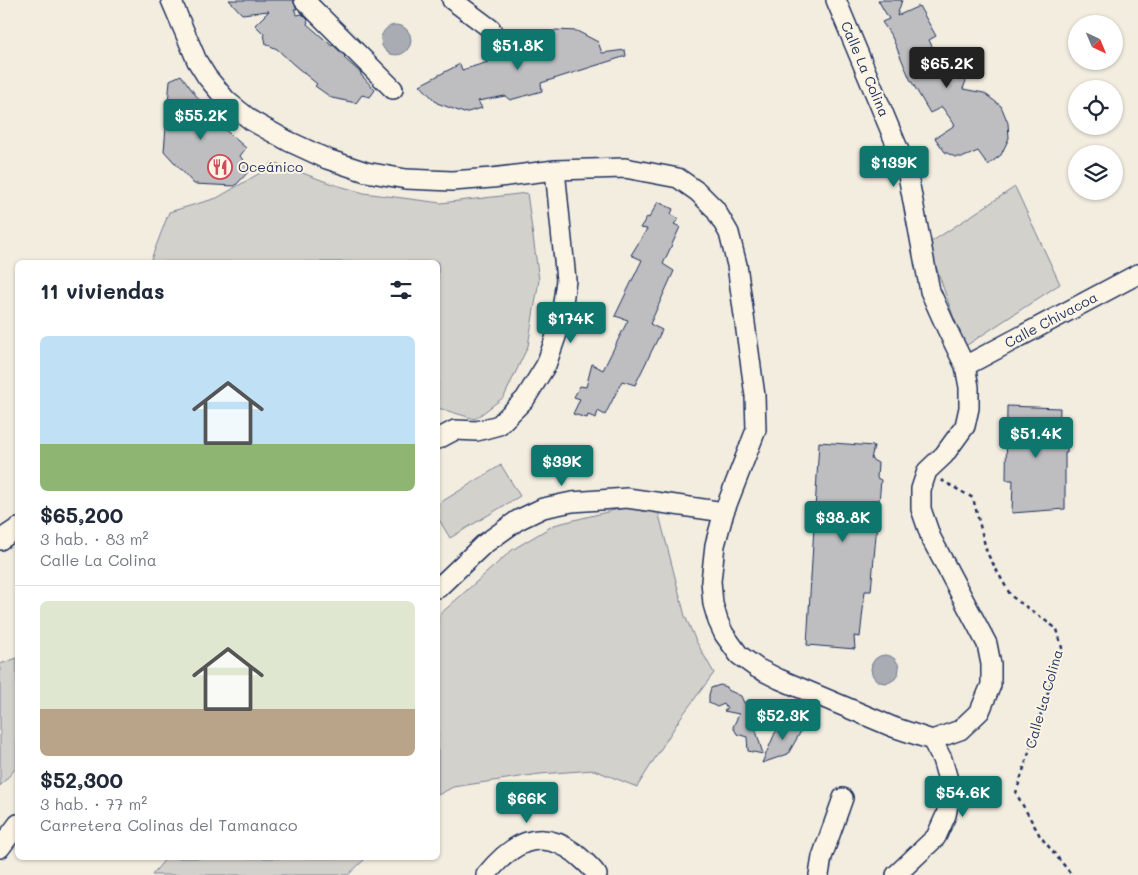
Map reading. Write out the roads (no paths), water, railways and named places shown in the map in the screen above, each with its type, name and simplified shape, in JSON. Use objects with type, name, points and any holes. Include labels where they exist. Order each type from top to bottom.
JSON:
[{"type":"street","points":[[171,0],[207,77],[227,101],[252,121],[288,141],[328,159],[366,172],[406,179],[452,181],[555,170],[625,168],[678,178],[698,192],[715,209],[729,233],[737,265],[755,396],[756,430],[724,512],[715,545],[711,580],[713,604],[724,634],[739,655],[757,668],[893,727],[932,740],[942,759],[951,790],[946,815],[936,837],[896,875]]},
{"type":"street","points":[[304,0],[393,89]]},
{"type":"street","points":[[452,0],[491,29]]},
{"type":"street","name":"Calle La Colina","points":[[836,0],[907,170],[930,291],[965,366],[969,387],[969,408],[965,426],[944,455],[927,472],[921,489],[921,509],[931,538],[987,644],[991,664],[991,685],[980,711],[960,730],[932,740]]},
{"type":"street","points":[[440,438],[455,430],[477,431],[499,425],[525,399],[546,365],[560,325],[566,280],[555,170]]},
{"type":"street","name":"Calle Chivacoa","points":[[965,366],[1138,274]]},
{"type":"street","points":[[440,586],[483,546],[518,520],[544,508],[572,502],[627,498],[724,512]]},
{"type":"street","points":[[0,540],[15,530]]},
{"type":"street","points":[[819,875],[822,856],[842,798]]},
{"type":"street","points":[[0,848],[15,828]]},
{"type":"street","points":[[486,875],[508,852],[522,843],[536,840],[559,843],[590,865],[597,875]]},
{"type":"place","name":"Oceánico","points":[[220,167]]}]
